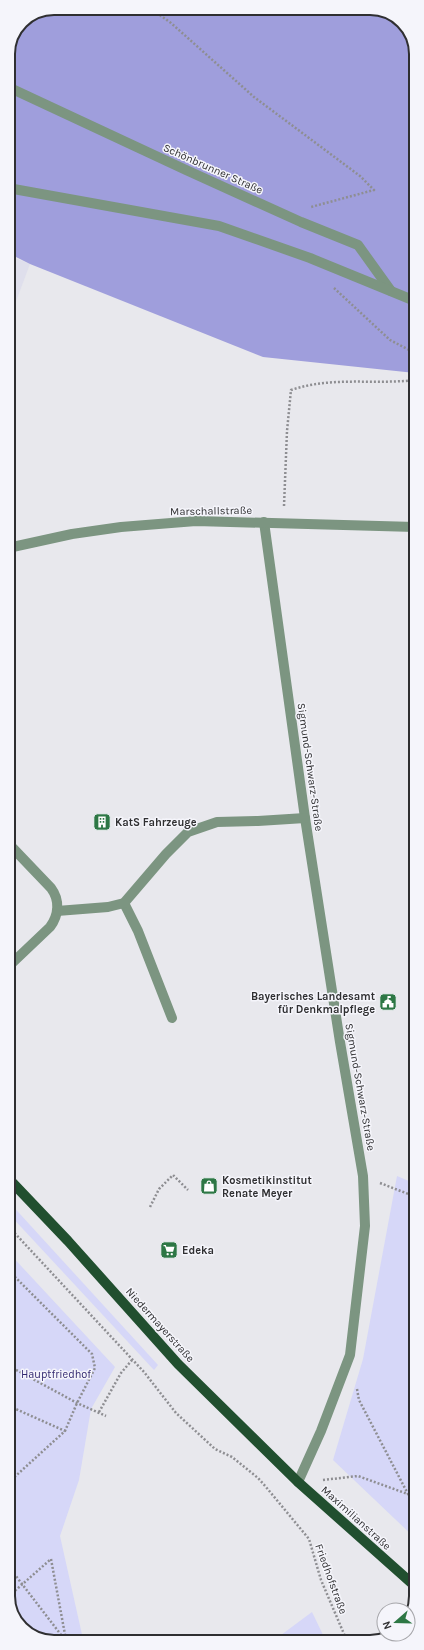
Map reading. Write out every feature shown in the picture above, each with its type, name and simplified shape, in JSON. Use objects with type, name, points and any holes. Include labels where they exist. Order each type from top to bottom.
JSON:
[{"type":"main road","name":"Niedermayerstraße","points":[[15,1186],[78,1252],[178,1364],[298,1482]]},
{"type":"main road","name":"Maximilianstraße","points":[[298,1482],[409,1581]]},
{"type":"street","name":"Schönbrunner Straße","points":[[15,90],[294,219],[358,245],[391,291]]},
{"type":"street","points":[[15,189],[219,226],[310,258],[409,298]]},
{"type":"street","name":"Marschallstraße","points":[[15,546],[72,534],[121,527],[196,521],[409,527]]},
{"type":"street","name":"Sigmund-Schwarz-Straße","points":[[264,522],[305,818],[340,1042],[363,1176],[365,1226],[350,1355],[321,1431],[298,1482]]},
{"type":"street","points":[[57,911],[108,907],[124,902],[166,854],[188,832],[217,822],[305,818]]},
{"type":"street","points":[[15,850],[51,888],[55,894],[57,911],[55,920],[50,927],[15,960]]},
{"type":"street","points":[[124,902],[138,930],[172,1018]]},
{"type":"path","points":[[160,15],[171,23],[254,96],[360,176],[374,190],[295,211],[294,219]]},
{"type":"path","points":[[328,282],[390,340],[409,350]]},
{"type":"path","points":[[284,523],[287,430],[291,390],[304,386],[348,380],[394,382],[409,381]]},
{"type":"path","points":[[150,1207],[159,1189],[173,1175],[188,1190]]},
{"type":"path","points":[[363,1176],[409,1194]]},
{"type":"path","name":"Friedhofstraße","points":[[15,1233],[156,1386],[176,1413],[215,1449],[236,1460],[266,1486],[308,1539],[321,1580],[344,1635]]},
{"type":"path","points":[[15,1277],[92,1354],[95,1368],[77,1403],[65,1431],[15,1477]]},
{"type":"path","points":[[99,1412],[121,1373],[132,1360]]},
{"type":"path","points":[[15,1369],[77,1403],[106,1416]]},
{"type":"path","points":[[356,1385],[359,1400],[409,1496]]},
{"type":"path","points":[[15,1409],[65,1431]]},
{"type":"path","points":[[298,1482],[358,1476],[409,1496]]},
{"type":"path","points":[[15,1591],[51,1559],[65,1635]]},
{"type":"path","points":[[15,1574],[61,1635]]},
{"type":"shaded area","points":[[54,15],[372,15],[385,18],[401,30],[406,39],[409,54],[409,372],[263,357],[30,264],[15,256],[15,54],[18,39],[22,33],[39,18]]},
{"type":"shaded area","points":[[15,258],[30,264],[15,304]]},
{"type":"green space","points":[[397,1176],[409,1181],[409,1532],[333,1460],[363,1359]]},
{"type":"green space","points":[[15,1209],[158,1365],[154,1370],[15,1220]]},
{"type":"green space","name":"Hauptfriedhof","points":[[15,1259],[115,1367],[91,1409],[79,1480],[60,1536],[82,1635],[52,1635],[39,1632],[23,1620],[16,1603]]},
{"type":"green space","points":[[312,1612],[323,1635],[281,1635]]},
{"type":"place","name":"KatS Fahrzeuge","points":[[102,822]]},
{"type":"place","name":"Bayerisches Landesamt für Denkmalpflege","points":[[388,1002]]},
{"type":"place","name":"Kosmetikinstitut Renate Meyer","points":[[209,1186]]},
{"type":"place","name":"Edeka","points":[[169,1250]]}]
